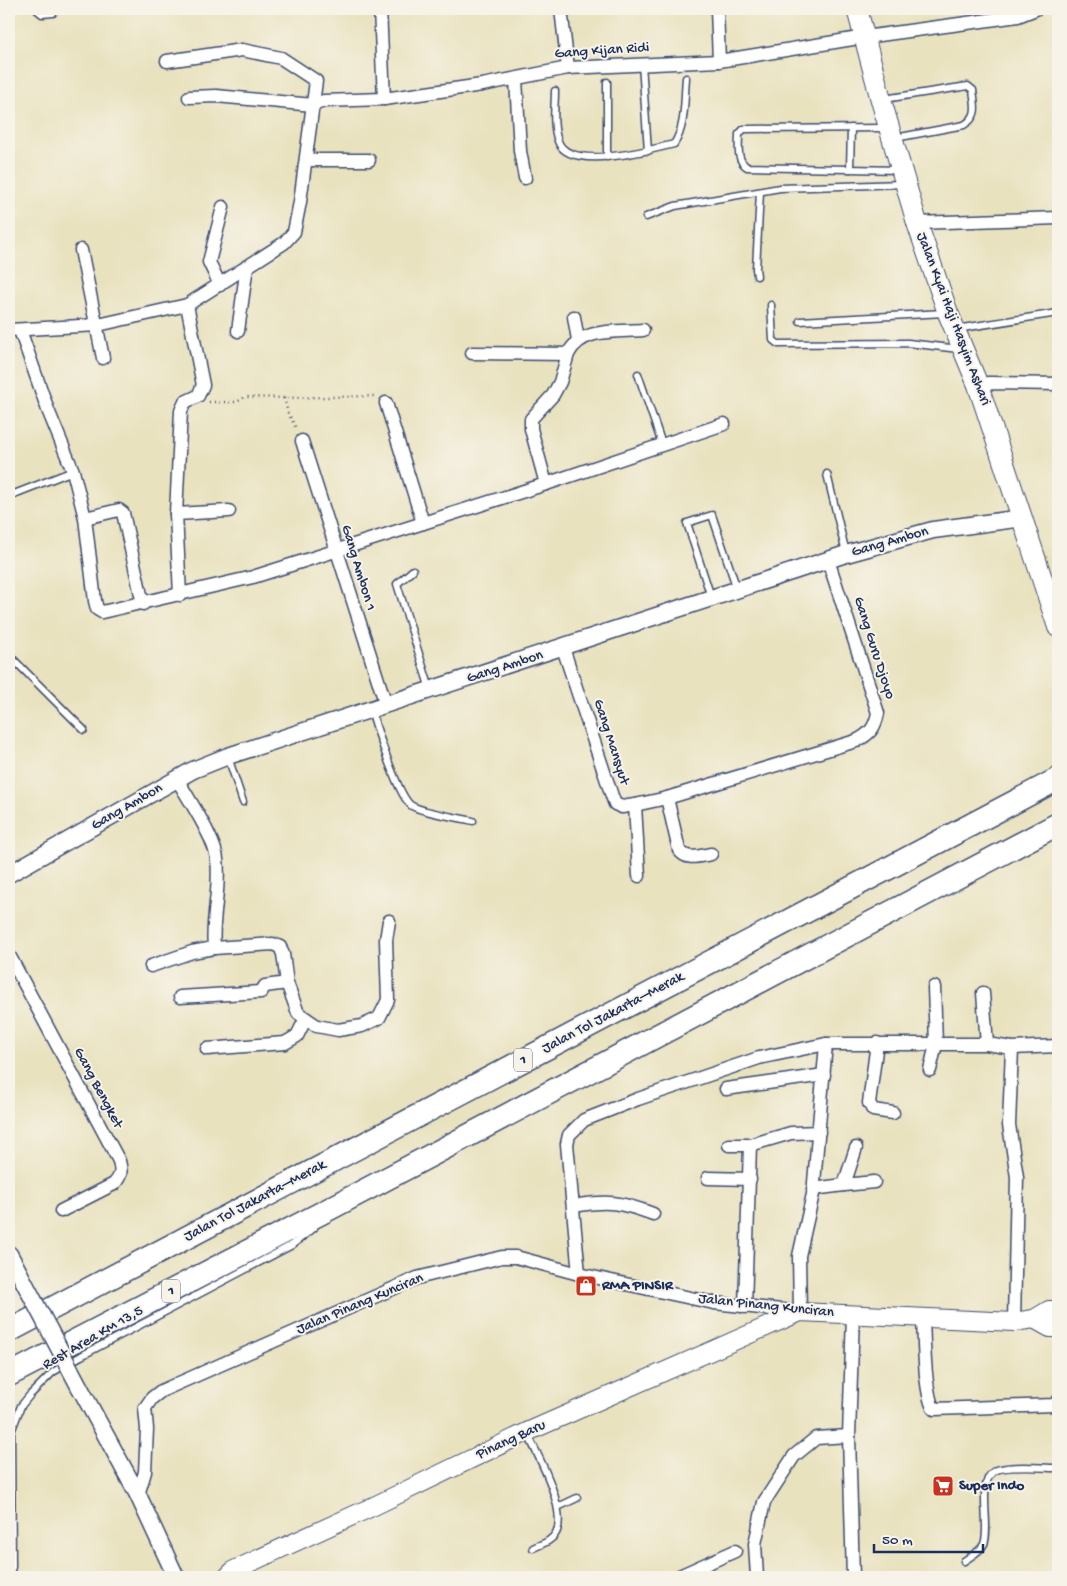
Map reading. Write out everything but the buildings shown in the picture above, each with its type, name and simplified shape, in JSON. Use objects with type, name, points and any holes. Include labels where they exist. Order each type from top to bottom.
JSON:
[{"type":"highway","name":"Jalan Tol Jakarta–Merak","points":[[9,1331],[1058,778]]},
{"type":"highway","name":"1","points":[[9,1375],[1058,824]]},
{"type":"main road","name":"Jalan Kyai Haji Hasyim Ashari","points":[[857,9],[880,100],[917,223],[951,321],[965,350],[978,385],[1058,626]]},
{"type":"main road","name":"Jalan Pinang Kunciran","points":[[800,1312],[1014,1322],[1034,1319],[1049,1310],[1058,1310]]},
{"type":"main road","name":"Pinang Baru","points":[[227,1577],[234,1570],[527,1432],[800,1312]]},
{"type":"main road","points":[[1034,1319],[1050,1328],[1058,1328]]},
{"type":"street","points":[[380,9],[384,98]]},
{"type":"street","points":[[561,9],[568,68]]},
{"type":"street","points":[[717,9],[719,61]]},
{"type":"street","name":"Gang Kijan Ridi","points":[[189,97],[216,96],[313,105],[324,101],[384,98],[516,79],[568,68],[719,61],[864,37],[1018,16],[1036,9]]},
{"type":"street","points":[[167,61],[242,50],[281,58],[316,81],[294,232],[284,243],[187,305],[98,325],[15,330],[73,471],[85,518],[98,609],[102,612],[115,611],[246,579],[546,484],[724,424]]},
{"type":"street","points":[[516,79],[520,151],[525,178]]},
{"type":"street","points":[[306,160],[369,160]]},
{"type":"street","points":[[220,285],[209,262],[223,208]]},
{"type":"street","points":[[917,223],[1058,218]]},
{"type":"street","points":[[81,250],[98,325],[103,358]]},
{"type":"street","points":[[238,331],[247,266]]},
{"type":"street","points":[[180,595],[176,514],[181,411],[185,402],[198,396],[203,385],[187,305]]},
{"type":"street","points":[[574,316],[578,340]]},
{"type":"street","points":[[546,484],[531,429],[531,419],[552,395],[560,382],[568,354],[578,340],[590,334],[643,330]]},
{"type":"street","points":[[472,353],[568,354]]},
{"type":"street","points":[[978,385],[989,383],[1058,384]]},
{"type":"street","points":[[386,403],[423,523]]},
{"type":"street","name":"Gang Ambon 1","points":[[302,441],[335,551],[378,708]]},
{"type":"street","points":[[85,518],[118,510],[124,513],[142,604]]},
{"type":"street","points":[[176,514],[229,511]]},
{"type":"street","name":"Gang Ambon","points":[[9,874],[177,779],[228,756],[846,554],[933,530],[1023,518]]},
{"type":"street","name":"Gang Guru Djoyo","points":[[745,774],[856,741],[868,735],[876,725],[878,713],[828,560]]},
{"type":"street","name":"Gang Mansyut","points":[[563,648],[615,804],[622,806],[635,805],[667,798],[745,774]]},
{"type":"street","points":[[177,779],[217,857],[218,872],[212,925],[214,948]]},
{"type":"street","points":[[667,798],[679,850],[683,855],[689,857],[711,854]]},
{"type":"street","points":[[635,805],[638,876]]},
{"type":"street","points":[[151,966],[192,952],[214,948],[273,944],[280,947],[283,954],[287,983],[298,1013],[305,1020],[317,1026],[338,1030],[362,1026],[379,1018],[388,1000],[386,940],[389,921]]},
{"type":"street","name":"Gang Bengket","points":[[9,955],[119,1162],[121,1170],[120,1177],[114,1184],[61,1211]]},
{"type":"street","points":[[180,997],[261,992],[269,985],[287,983]]},
{"type":"street","points":[[930,1070],[936,1044],[934,987]]},
{"type":"street","points":[[983,993],[986,1044]]},
{"type":"street","points":[[207,1049],[286,1043],[297,1036],[305,1020]]},
{"type":"street","points":[[877,1043],[869,1103],[873,1110],[893,1113]]},
{"type":"street","points":[[800,1312],[799,1256],[813,1189],[826,1044]]},
{"type":"street","points":[[579,1274],[567,1144],[568,1135],[584,1120],[638,1099],[758,1058],[826,1044],[986,1044],[1012,1048],[1058,1046]]},
{"type":"street","points":[[1012,1048],[1009,1125],[1017,1177],[1014,1322]]},
{"type":"street","points":[[726,1089],[824,1075]]},
{"type":"street","points":[[729,1145],[750,1145],[791,1133],[819,1132]]},
{"type":"street","points":[[745,1307],[750,1145]]},
{"type":"street","points":[[844,1185],[856,1148]]},
{"type":"street","points":[[708,1178],[750,1179]]},
{"type":"street","points":[[813,1189],[874,1182]]},
{"type":"street","points":[[574,1206],[600,1202],[626,1203],[653,1214]]},
{"type":"street","name":"Jalan Pinang Kunciran","points":[[138,1495],[145,1472],[147,1429],[145,1408],[152,1398],[161,1391],[417,1278],[502,1257],[516,1257],[579,1274],[711,1302],[800,1312]]},
{"type":"street","points":[[12,1260],[138,1495],[176,1577]]},
{"type":"street","points":[[853,1315],[849,1436],[853,1577]]},
{"type":"street","points":[[923,1317],[928,1389],[934,1409],[1054,1404],[1058,1401]]},
{"type":"street","points":[[757,1577],[755,1544],[764,1502],[794,1456],[816,1438],[849,1436]]},
{"type":"street","points":[[677,1577],[736,1551]]},
{"type":"lane","points":[[36,9],[42,14],[53,13]]},
{"type":"lane","points":[[642,64],[648,151]]},
{"type":"lane","points":[[555,91],[554,118],[558,141],[563,150],[572,155],[606,157],[648,151],[674,144],[680,136],[686,78]]},
{"type":"lane","points":[[606,157],[607,82]]},
{"type":"lane","points":[[880,100],[968,86],[973,90],[976,114],[972,120],[964,125],[890,133],[851,128],[744,129],[739,134],[740,157],[742,163],[747,167],[850,168],[903,177]]},
{"type":"lane","points":[[850,168],[851,128]]},
{"type":"lane","points":[[646,217],[675,206],[797,186],[903,177]]},
{"type":"lane","points":[[757,276],[760,192]]},
{"type":"lane","points":[[771,305],[773,340],[778,344],[908,343],[965,350]]},
{"type":"lane","points":[[800,321],[951,321],[1058,313]]},
{"type":"lane","points":[[638,374],[662,444]]},
{"type":"lane","points":[[9,496],[73,471]]},
{"type":"lane","points":[[827,474],[846,554]]},
{"type":"lane","points":[[711,598],[687,523],[712,516],[737,590]]},
{"type":"lane","points":[[413,570],[397,584],[430,691]]},
{"type":"lane","points":[[9,655],[84,730]]},
{"type":"lane","points":[[378,708],[396,781],[403,796],[412,806],[473,821]]},
{"type":"lane","points":[[228,756],[243,802]]},
{"type":"lane","name":"Rest Area KM 13,5","points":[[10,1432],[21,1406],[30,1394],[53,1372],[292,1246],[319,1224],[332,1207]]},
{"type":"lane","points":[[9,1577],[12,1567],[10,1432]]},
{"type":"lane","points":[[527,1432],[558,1507],[560,1523],[556,1534],[548,1542],[533,1548]]},
{"type":"lane","points":[[964,1561],[978,1552],[985,1543],[986,1481],[992,1472],[1002,1469],[1058,1468]]},
{"type":"lane","points":[[558,1507],[577,1498]]},
{"type":"path","points":[[185,402],[237,402],[246,397],[373,396],[386,403]]},
{"type":"path","points":[[284,398],[288,413],[302,441]]},
{"type":"place","name":"RMA PINSIR","points":[[586,1286]]},
{"type":"place","name":"Super Indo","points":[[943,1486]]}]
